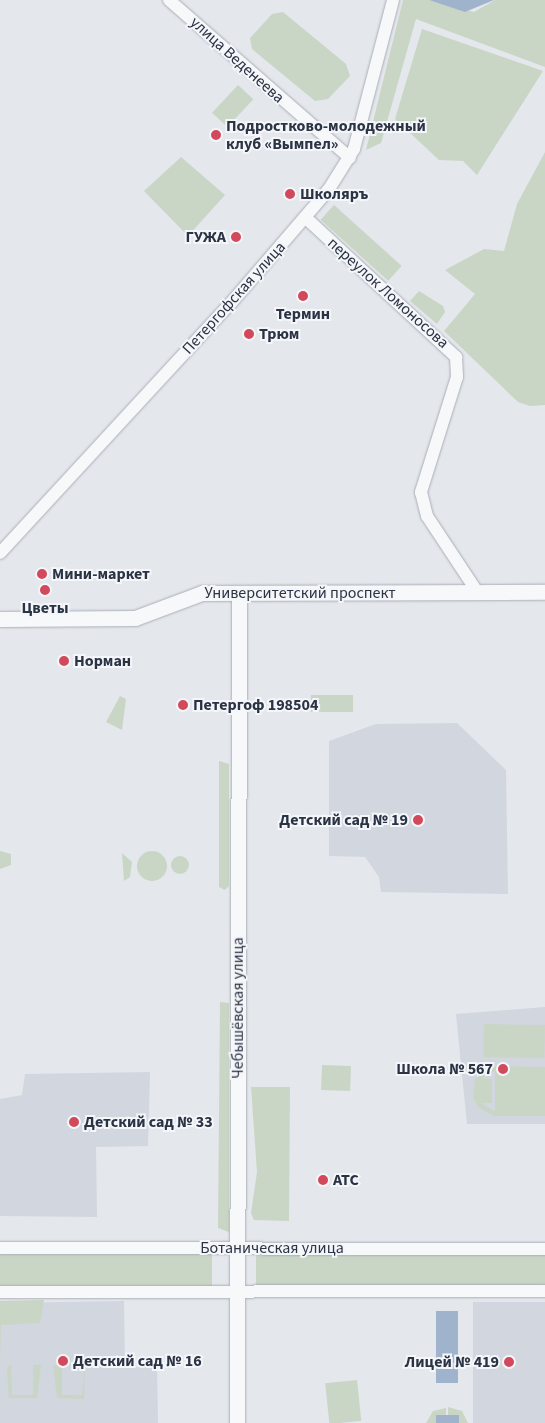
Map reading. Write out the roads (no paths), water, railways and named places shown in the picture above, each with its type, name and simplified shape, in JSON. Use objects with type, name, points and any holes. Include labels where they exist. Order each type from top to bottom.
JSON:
[{"type":"street","name":"улица Веденеева","points":[[169,0],[350,158]]},
{"type":"street","name":"Петергофская улица","points":[[0,553],[306,218],[350,158],[393,0]]},
{"type":"street","name":"переулок Ломоносова","points":[[306,218],[456,357],[457,377],[421,492],[427,516],[478,593]]},
{"type":"street","name":"Университетский проспект","points":[[0,619],[129,619],[192,594],[545,592]]},
{"type":"street","name":"Чебышёвская улица","points":[[237,1423],[238,593]]},
{"type":"street","name":"Ботаническая улица","points":[[0,1248],[545,1249]]},
{"type":"street","points":[[0,1292],[545,1291]]},
{"type":"water","points":[[429,0],[494,0],[465,12]]},
{"type":"water","points":[[436,1311],[458,1311],[458,1383],[436,1383]]},
{"type":"water","points":[[436,1415],[459,1415],[459,1423],[436,1423]]},
{"type":"place","name":"Подростково-молодежный клуб «Вымпел»","points":[[216,135]]},
{"type":"place","name":"Школяръ","points":[[290,194]]},
{"type":"place","name":"ГУЖА","points":[[236,237]]},
{"type":"place","name":"Термин","points":[[303,296]]},
{"type":"place","name":"Трюм","points":[[249,334]]},
{"type":"place","name":"Мини-маркет","points":[[42,574]]},
{"type":"place","name":"Цветы","points":[[45,590]]},
{"type":"place","name":"Норман","points":[[64,661]]},
{"type":"place","name":"Петергоф 198504","points":[[183,705]]},
{"type":"place","name":"Детский сад № 19","points":[[418,820]]},
{"type":"place","name":"Школа № 567","points":[[503,1069]]},
{"type":"place","name":"Детский сад № 33","points":[[74,1122]]},
{"type":"place","name":"АТС","points":[[323,1180]]},
{"type":"place","name":"Детский сад № 16","points":[[63,1361]]},
{"type":"place","name":"Лицей № 419","points":[[509,1362]]}]
